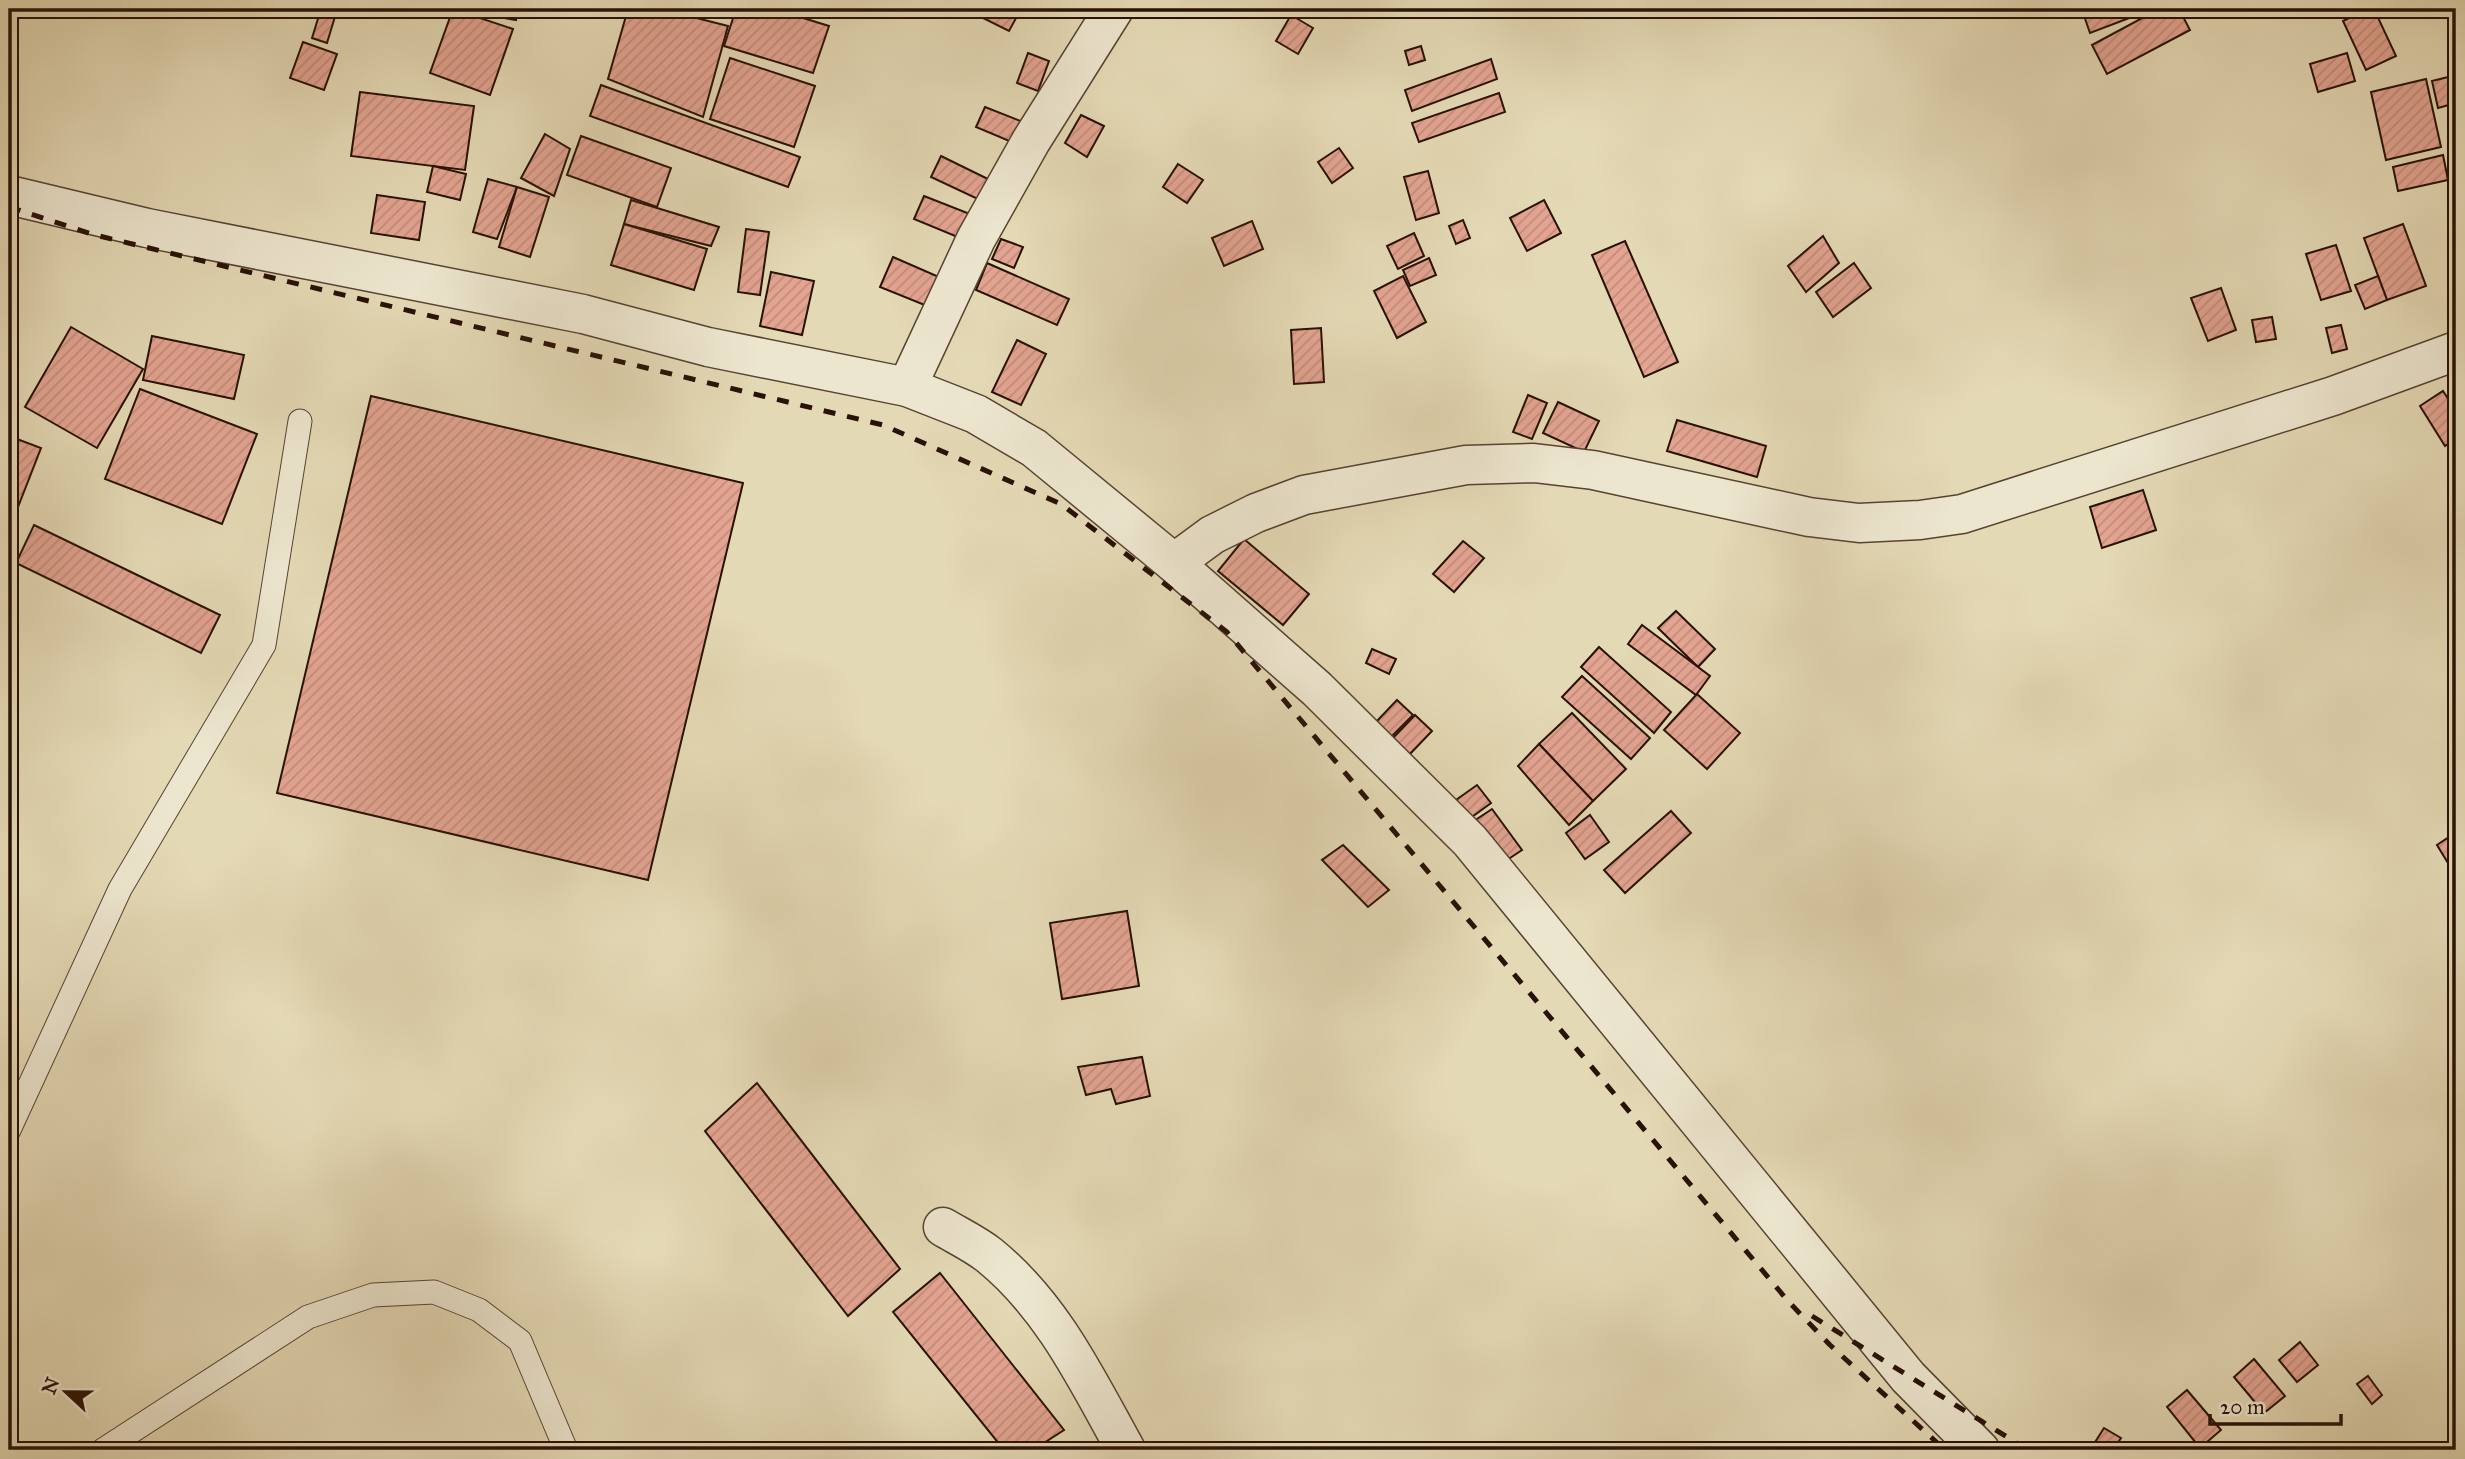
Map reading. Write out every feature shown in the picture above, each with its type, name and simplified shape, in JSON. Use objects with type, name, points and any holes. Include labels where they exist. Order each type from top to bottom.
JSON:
[{"type":"street","points":[[907,387],[976,239],[1106,14]]},
{"type":"street","points":[[9,195],[147,228],[583,314],[708,347],[907,387],[976,414],[1034,448],[1174,563],[1317,690],[1470,841],[1908,1377],[1980,1450]]},
{"type":"street","points":[[1174,563],[1212,535],[1256,513],[1304,495],[1466,466],[1534,463],[1593,470],[1809,517],[1858,523],[1920,520],[1951,515],[2333,396],[2456,351]]},
{"type":"street","points":[[943,1227],[986,1253],[1016,1279],[1054,1324],[1126,1450]]},
{"type":"lane","points":[[9,1130],[120,890],[264,645],[300,421]]},
{"type":"lane","points":[[103,1450],[308,1317],[373,1296],[434,1292],[479,1310],[520,1340],[566,1450]]},
{"type":"building","points":[[321,9],[337,10],[327,43],[312,38]]},
{"type":"building","points":[[453,9],[513,29],[490,95],[430,73]]},
{"type":"building","points":[[468,9],[518,9],[516,20],[468,12]]},
{"type":"building","points":[[628,9],[661,9],[728,26],[703,117],[608,79]]},
{"type":"building","points":[[736,9],[774,9],[829,26],[813,73],[724,46]]},
{"type":"building","points":[[965,9],[1021,9],[1009,31]]},
{"type":"building","points":[[2153,9],[2090,33],[2082,10]]},
{"type":"building","points":[[2159,9],[2179,9],[2190,30],[2107,74],[2092,45]]},
{"type":"building","points":[[2367,9],[2374,9],[2396,56],[2366,70],[2343,21]]},
{"type":"building","points":[[1291,15],[1313,28],[1298,54],[1276,41]]},
{"type":"building","points":[[303,42],[337,54],[324,90],[290,78]]},
{"type":"building","points":[[1421,46],[1425,60],[1409,65],[1405,51]]},
{"type":"building","points":[[1028,53],[1049,61],[1038,91],[1017,83]]},
{"type":"building","points":[[2347,53],[2355,81],[2318,92],[2310,64]]},
{"type":"building","points":[[730,58],[815,86],[794,147],[710,119]]},
{"type":"building","points":[[1491,59],[1497,79],[1412,111],[1405,90]]},
{"type":"building","points":[[2456,75],[2456,103],[2438,108],[2432,81]]},
{"type":"building","points":[[2426,79],[2441,147],[2386,160],[2371,92]]},
{"type":"building","points":[[601,85],[800,157],[788,187],[590,116]]},
{"type":"building","points":[[360,92],[474,106],[465,170],[351,156]]},
{"type":"building","points":[[1499,93],[1505,112],[1419,142],[1412,123]]},
{"type":"building","points":[[985,107],[1023,122],[1014,143],[976,127]]},
{"type":"building","points":[[1081,115],[1104,126],[1087,157],[1065,143]]},
{"type":"building","points":[[545,134],[570,149],[554,196],[521,178]]},
{"type":"building","points":[[581,136],[671,168],[657,207],[567,175]]},
{"type":"building","points":[[1339,148],[1353,168],[1332,183],[1318,162]]},
{"type":"building","points":[[2443,155],[2448,180],[2398,191],[2393,167]]},
{"type":"building","points":[[941,156],[992,181],[982,201],[931,177]]},
{"type":"building","points":[[1178,164],[1203,180],[1187,203],[1163,187]]},
{"type":"building","points":[[433,166],[466,174],[460,200],[427,192]]},
{"type":"building","points":[[1428,171],[1439,213],[1416,220],[1404,177]]},
{"type":"building","points":[[488,179],[517,187],[497,239],[473,232]]},
{"type":"building","points":[[517,187],[549,197],[530,257],[499,247]]},
{"type":"building","points":[[377,195],[425,202],[419,240],[371,233]]},
{"type":"building","points":[[924,196],[970,214],[960,238],[914,219]]},
{"type":"building","points":[[631,200],[719,227],[711,246],[624,224]]},
{"type":"building","points":[[1544,200],[1561,233],[1527,251],[1510,218]]},
{"type":"building","points":[[1463,220],[1470,238],[1456,244],[1449,226]]},
{"type":"building","points":[[1252,221],[1263,249],[1224,266],[1212,238]]},
{"type":"building","points":[[624,224],[707,249],[694,290],[611,265]]},
{"type":"building","points":[[2403,224],[2426,286],[2387,300],[2364,238]]},
{"type":"building","points":[[746,229],[769,232],[760,295],[738,292]]},
{"type":"building","points":[[1414,233],[1424,256],[1398,269],[1387,246]]},
{"type":"building","points":[[1823,236],[1839,263],[1806,292],[1788,266]]},
{"type":"building","points":[[1001,239],[1023,247],[1014,268],[992,259]]},
{"type":"building","points":[[1625,241],[1678,362],[1644,377],[1592,255]]},
{"type":"building","points":[[2336,245],[2351,291],[2321,300],[2306,254]]},
{"type":"building","points":[[893,257],[939,277],[927,306],[880,287]]},
{"type":"building","points":[[1429,258],[1436,275],[1410,286],[1403,270]]},
{"type":"building","points":[[987,263],[1069,299],[1057,325],[976,290]]},
{"type":"building","points":[[1854,263],[1871,288],[1833,317],[1816,292]]},
{"type":"building","points":[[771,272],[814,281],[802,335],[760,326]]},
{"type":"building","points":[[1403,276],[1426,322],[1397,338],[1374,291]]},
{"type":"building","points":[[2378,276],[2387,300],[2365,309],[2355,285]]},
{"type":"building","points":[[2221,288],[2236,330],[2208,341],[2191,298]]},
{"type":"building","points":[[2272,317],[2276,339],[2256,342],[2252,320]]},
{"type":"building","points":[[2341,325],[2347,349],[2332,353],[2326,328]]},
{"type":"building","points":[[71,327],[143,369],[97,448],[25,407]]},
{"type":"building","points":[[1321,328],[1324,382],[1294,384],[1291,330]]},
{"type":"building","points":[[152,336],[244,355],[234,399],[143,380]]},
{"type":"building","points":[[1017,340],[1046,354],[1021,405],[992,392]]},
{"type":"building","points":[[140,389],[257,434],[222,524],[105,479]]},
{"type":"building","points":[[2443,391],[2456,411],[2456,438],[2445,446],[2420,406]]},
{"type":"building","points":[[1528,395],[1547,403],[1532,439],[1513,432]]},
{"type":"building","points":[[371,396],[743,483],[648,880],[277,793]]},
{"type":"building","points":[[1558,402],[1599,421],[1584,452],[1543,433]]},
{"type":"building","points":[[1677,420],[1766,446],[1757,477],[1667,451]]},
{"type":"building","points":[[9,436],[41,448],[11,525],[9,525]]},
{"type":"building","points":[[2143,490],[2156,530],[2102,548],[2090,507]]},
{"type":"building","points":[[34,525],[220,615],[201,653],[16,563]]},
{"type":"building","points":[[1244,539],[1309,594],[1283,625],[1218,571]]},
{"type":"building","points":[[1463,541],[1484,558],[1454,592],[1433,574]]},
{"type":"building","points":[[1676,611],[1715,649],[1698,667],[1658,628]]},
{"type":"building","points":[[1642,625],[1710,676],[1696,695],[1628,644]]},
{"type":"building","points":[[1599,647],[1671,712],[1654,733],[1581,667]]},
{"type":"building","points":[[1372,649],[1396,659],[1389,674],[1366,663]]},
{"type":"building","points":[[1582,676],[1650,738],[1631,759],[1562,697]]},
{"type":"building","points":[[1697,694],[1740,733],[1707,769],[1664,730]]},
{"type":"building","points":[[1397,700],[1413,715],[1391,737],[1376,722]]},
{"type":"building","points":[[1572,713],[1626,769],[1593,801],[1539,744]]},
{"type":"building","points":[[1415,715],[1432,731],[1409,755],[1392,739]]},
{"type":"building","points":[[1539,744],[1593,801],[1569,825],[1518,766]]},
{"type":"building","points":[[1477,785],[1491,803],[1469,819],[1456,800]]},
{"type":"building","points":[[1492,809],[1522,850],[1504,862],[1474,821]]},
{"type":"building","points":[[1671,811],[1691,833],[1625,893],[1604,870]]},
{"type":"building","points":[[1590,815],[1609,842],[1585,859],[1566,833]]},
{"type":"building","points":[[2452,835],[2456,842],[2456,865],[2451,868],[2437,845]]},
{"type":"building","points":[[1343,845],[1389,890],[1368,907],[1322,860]]},
{"type":"building","points":[[1127,911],[1139,986],[1062,999],[1050,923]]},
{"type":"building","points":[[1142,1057],[1150,1096],[1116,1104],[1111,1089],[1086,1095],[1078,1067]]},
{"type":"building","points":[[757,1083],[900,1269],[848,1316],[705,1131]]},
{"type":"building","points":[[940,1273],[1064,1430],[1033,1450],[1004,1450],[893,1312]]},
{"type":"building","points":[[2300,1342],[2318,1365],[2297,1382],[2279,1360]]},
{"type":"building","points":[[2254,1359],[2285,1396],[2264,1413],[2234,1377]]},
{"type":"building","points":[[2368,1376],[2382,1395],[2372,1404],[2357,1384]]},
{"type":"building","points":[[2187,1390],[2221,1430],[2200,1448],[2167,1407]]},
{"type":"building","points":[[2104,1428],[2121,1438],[2113,1450],[2090,1450]]},
{"type":"railway","points":[[9,207],[95,235],[883,425],[1061,504],[1227,632],[1788,1301],[1830,1345],[1945,1450]]},
{"type":"railway","points":[[1812,1316],[2028,1450]]}]
